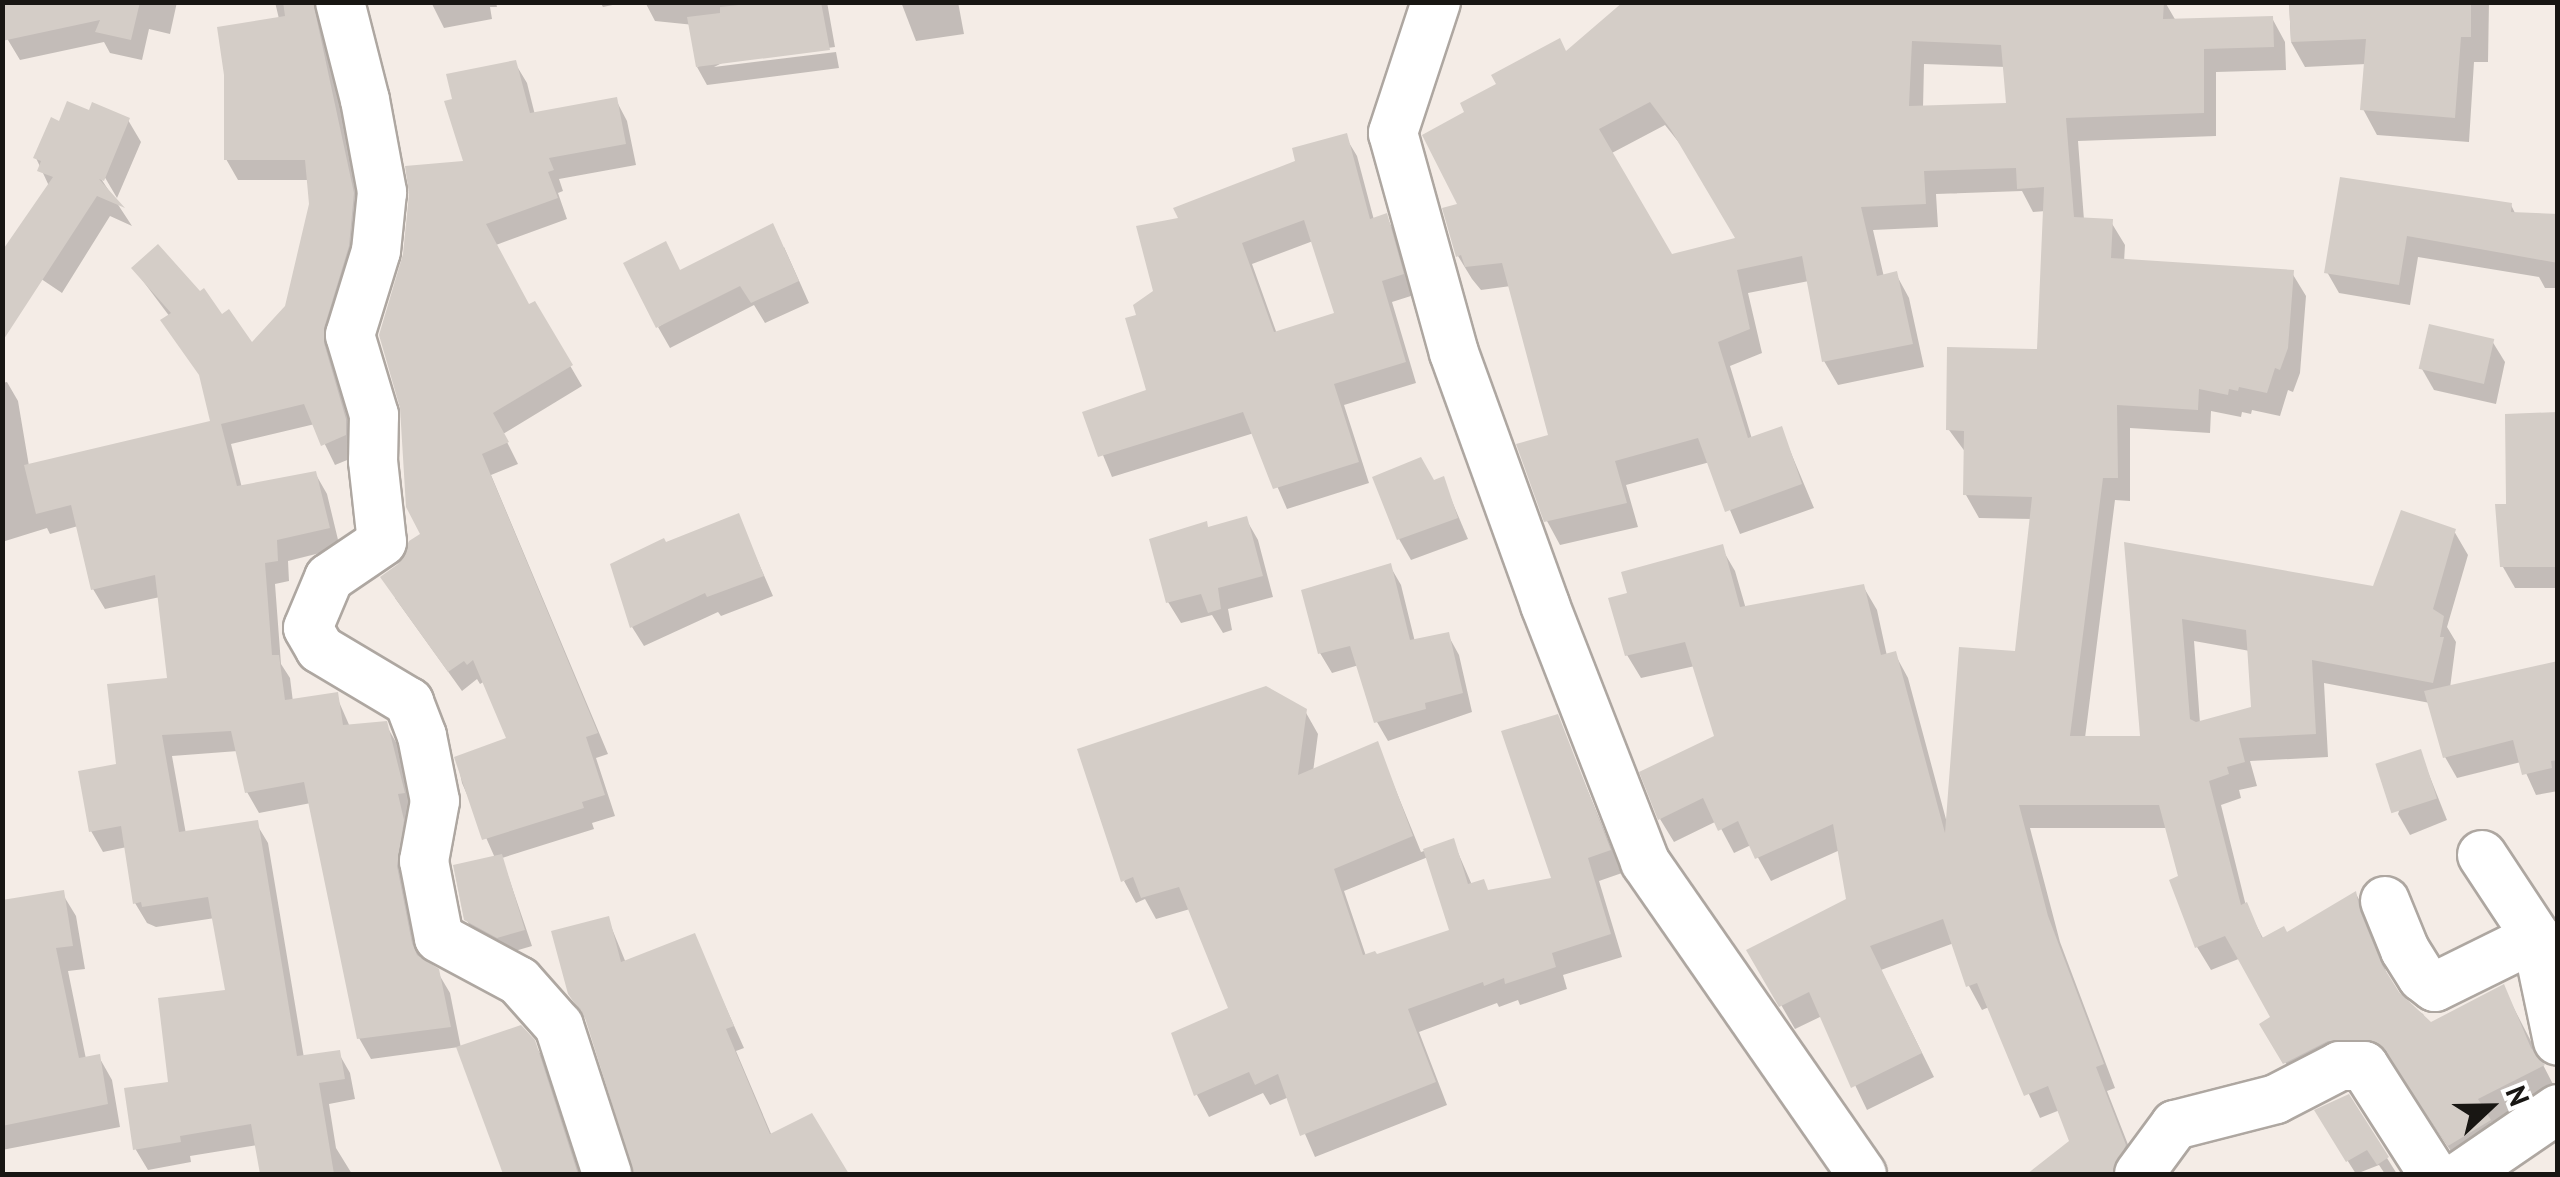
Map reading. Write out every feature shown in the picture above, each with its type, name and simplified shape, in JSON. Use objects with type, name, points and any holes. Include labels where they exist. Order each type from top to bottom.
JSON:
[{"type":"street","points":[[340,2],[365,100],[382,192],[376,251],[350,335],[374,415],[373,462],[382,542],[329,578],[308,628],[320,649],[410,702],[422,736],[435,801],[424,861],[438,938],[519,980],[560,1026],[607,1174]]},
{"type":"street","points":[[1436,2],[1394,132],[1454,353],[1545,605],[1645,862],[1857,1173]]},
{"type":"street","points":[[2482,855],[2536,936],[2558,1041]]},
{"type":"street","points":[[2385,901],[2405,950],[2435,988],[2536,936]]},
{"type":"street","points":[[2139,1174],[2175,1125],[2276,1099],[2340,1066],[2364,1066],[2433,1174]]},
{"type":"street","points":[[2463,1174],[2508,1161],[2558,1109]]},
{"type":"building","points":[[2,2],[140,2],[131,40],[95,32],[100,20],[2,41]]},
{"type":"building","points":[[283,2],[313,2],[354,193],[349,246],[324,328],[324,343],[346,419],[346,435],[321,446],[304,404],[221,424],[237,486],[316,471],[330,528],[277,540],[278,561],[265,563],[272,655],[279,655],[285,700],[338,692],[343,725],[387,721],[405,793],[398,794],[404,820],[397,866],[412,943],[417,955],[439,969],[451,1027],[357,1039],[304,782],[245,793],[231,731],[162,735],[179,832],[258,820],[297,1056],[340,1050],[345,1079],[319,1083],[334,1174],[260,1174],[251,1124],[180,1136],[181,1142],[133,1150],[124,1088],[168,1082],[158,998],[225,990],[208,897],[142,907],[141,902],[133,904],[121,826],[89,832],[78,771],[116,764],[107,684],[167,678],[155,575],[91,590],[71,505],[36,514],[24,465],[210,421],[199,375],[160,320],[171,313],[131,268],[158,244],[200,291],[204,288],[222,314],[229,309],[252,342],[285,306],[309,204],[305,160],[224,160],[224,75],[217,27],[285,16]]},
{"type":"building","points":[[821,2],[830,50],[696,67],[687,17],[720,13],[720,7]]},
{"type":"building","points":[[1623,2],[2164,2],[2163,19],[2273,16],[2274,47],[2204,49],[2204,113],[2066,118],[2074,217],[2113,219],[2111,258],[2294,270],[2288,348],[2280,370],[2275,368],[2267,393],[2239,387],[2238,391],[2229,389],[2228,395],[2199,389],[2198,410],[2117,405],[2118,478],[2103,478],[2070,736],[2140,736],[2124,542],[2373,586],[2401,510],[2456,529],[2433,609],[2444,616],[2440,637],[2444,637],[2433,683],[2312,660],[2316,734],[2239,738],[2245,762],[2227,767],[2229,774],[2209,781],[2241,905],[2247,902],[2262,938],[2284,926],[2287,932],[2356,891],[2382,965],[2399,992],[2431,1022],[2504,984],[2531,1048],[2545,1065],[2478,1099],[2491,1120],[2448,1146],[2376,1042],[2328,1041],[2283,1064],[2259,1024],[2270,1017],[2225,936],[2195,948],[2169,880],[2178,876],[2159,805],[2019,805],[2048,916],[2104,1064],[2096,1067],[2126,1145],[2112,1174],[2027,1174],[2069,1141],[2048,1086],[2024,1096],[1977,983],[1966,987],[1943,919],[1870,946],[1922,1053],[1851,1088],[1809,992],[1779,1007],[1746,950],[1846,899],[1833,824],[1755,859],[1738,821],[1718,831],[1703,798],[1658,820],[1639,772],[1714,736],[1685,642],[1625,656],[1608,598],[1627,593],[1621,572],[1723,544],[1740,607],[1864,584],[1881,655],[1896,651],[1945,833],[1959,647],[2015,651],[2032,497],[1963,495],[1964,431],[1946,430],[1947,347],[2037,349],[2044,187],[2017,189],[2016,168],[1924,171],[1926,204],[1861,207],[1877,276],[1897,271],[1913,344],[1822,362],[1802,256],[1737,270],[1750,329],[1718,342],[1748,438],[1782,426],[1802,484],[1725,512],[1698,438],[1615,461],[1627,503],[1544,522],[1516,444],[1548,435],[1502,263],[1465,267],[1461,255],[1456,257],[1442,208],[1457,204],[1422,135],[1464,112],[1460,103],[1496,84],[1491,75],[1560,38],[1566,51]],"holes":[[[1912,41],[2001,45],[2006,103],[1909,106]],[[1650,102],[1735,238],[1672,254],[1599,129]],[[2182,619],[2246,630],[2251,707],[2196,722],[2190,719]]]},
{"type":"building","points":[[2289,2],[2471,2],[2471,37],[2461,37],[2455,118],[2360,110],[2366,39],[2291,42]]},
{"type":"building","points":[[516,60],[530,113],[617,97],[626,144],[549,158],[554,170],[548,172],[558,198],[486,224],[529,304],[535,301],[573,365],[493,413],[509,442],[482,454],[598,733],[586,737],[605,795],[582,802],[584,808],[482,840],[454,757],[506,738],[473,660],[448,672],[380,577],[398,564],[409,541],[420,534],[406,507],[400,408],[379,335],[403,254],[409,194],[405,166],[463,161],[444,101],[452,99],[446,74]]},
{"type":"building","points":[[67,101],[89,110],[92,102],[130,118],[104,181],[99,179],[125,208],[97,196],[2,342],[2,251],[53,177],[37,171],[41,161],[33,158],[51,117],[59,121]]},
{"type":"building","points":[[1347,133],[1370,219],[1387,213],[1404,274],[1382,281],[1406,362],[1334,384],[1359,462],[1273,489],[1243,412],[1098,457],[1082,412],[1146,390],[1125,318],[1136,315],[1133,305],[1153,291],[1136,226],[1178,218],[1173,208],[1295,161],[1292,148]],"holes":[[[1304,220],[1334,313],[1274,332],[1242,243]]]},
{"type":"building","points":[[2340,177],[2512,203],[2511,212],[2558,214],[2558,263],[2407,236],[2399,285],[2324,273]]},
{"type":"building","points":[[773,223],[799,281],[751,303],[740,286],[656,328],[623,263],[666,241],[680,270]]},
{"type":"building","points":[[2429,324],[2494,339],[2484,384],[2419,369]]},
{"type":"building","points":[[2558,412],[2558,567],[2500,567],[2495,504],[2506,504],[2505,414]]},
{"type":"building","points":[[1421,457],[1434,480],[1444,476],[1458,518],[1397,540],[1372,477]]},
{"type":"building","points":[[739,513],[764,576],[707,597],[705,593],[630,628],[610,564],[664,538],[666,542]]},
{"type":"building","points":[[1247,516],[1263,576],[1218,588],[1221,609],[1208,613],[1201,594],[1166,603],[1149,539],[1207,521],[1208,527]]},
{"type":"building","points":[[1391,563],[1410,640],[1449,632],[1463,693],[1425,703],[1426,709],[1374,723],[1350,646],[1318,654],[1301,590]]},
{"type":"building","points":[[2558,661],[2558,760],[2551,761],[2552,768],[2522,775],[2513,740],[2443,758],[2424,691]]},
{"type":"building","points":[[1266,686],[1307,709],[1298,775],[1378,741],[1413,836],[1334,869],[1363,955],[1449,930],[1423,849],[1454,838],[1468,884],[1484,879],[1488,890],[1551,878],[1501,731],[1558,714],[1611,850],[1588,858],[1611,934],[1552,953],[1556,967],[1505,984],[1504,978],[1484,986],[1483,982],[1408,1009],[1436,1082],[1300,1136],[1278,1074],[1255,1085],[1249,1072],[1194,1096],[1171,1033],[1228,1008],[1179,887],[1141,898],[1133,877],[1121,882],[1077,749]]},
{"type":"building","points":[[2421,749],[2437,798],[2391,813],[2375,764]]},
{"type":"building","points":[[502,854],[525,930],[497,938],[464,920],[453,865]]},
{"type":"building","points":[[64,890],[73,946],[56,948],[79,1058],[100,1054],[108,1104],[2,1126],[2,900]]},
{"type":"building","points":[[609,916],[621,962],[695,933],[734,1026],[726,1029],[770,1134],[812,1113],[849,1174],[634,1174],[585,1018],[568,994],[551,931]]},
{"type":"building","points":[[521,1025],[535,1040],[578,1174],[503,1174],[456,1047]]},
{"type":"building","points":[[2349,1094],[2389,1157],[2377,1165],[2367,1150],[2346,1162],[2314,1110]]}]
